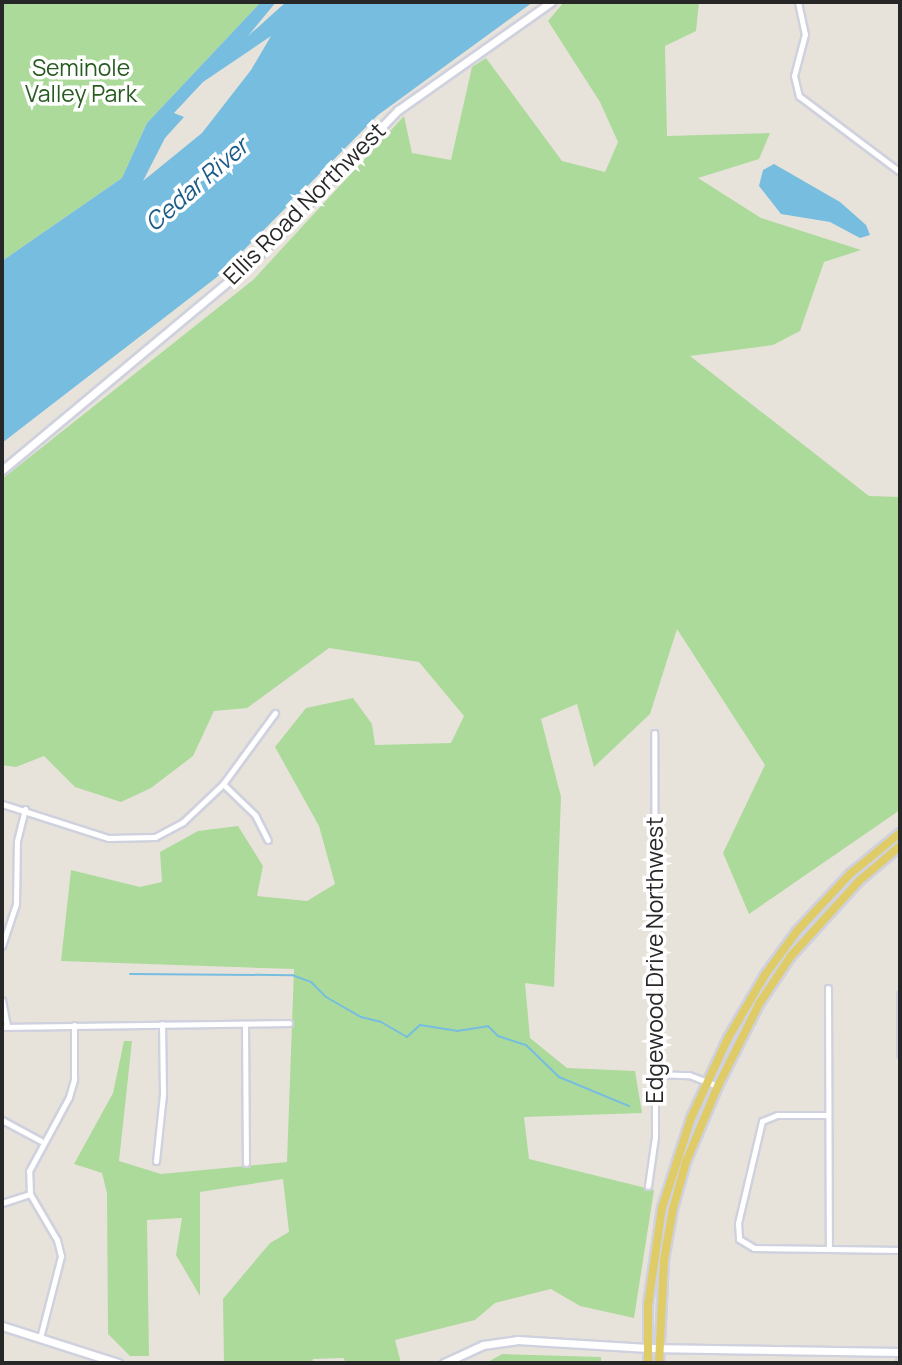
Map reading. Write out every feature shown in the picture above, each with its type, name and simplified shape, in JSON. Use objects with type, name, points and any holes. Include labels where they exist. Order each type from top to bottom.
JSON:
[{"type":"main road","points":[[648,1363],[653,1258],[662,1208],[676,1159],[708,1082],[750,999],[797,931],[850,874],[900,833]]},
{"type":"main road","points":[[659,1363],[664,1260],[673,1209],[686,1161],[718,1086],[759,1004],[791,956],[859,881],[900,846]]},
{"type":"street","name":"Ellis Road Northwest","points":[[2,470],[254,260],[398,110],[551,2]]},
{"type":"street","points":[[798,2],[805,34],[794,76],[799,96],[900,172]]},
{"type":"street","points":[[2,804],[25,809],[108,838],[136,841],[173,828],[223,784],[275,713]]},
{"type":"street","name":"Edgewood Drive Northwest","points":[[648,1186],[654,1151],[654,733]]},
{"type":"street","points":[[223,784],[255,815],[268,840]]},
{"type":"street","points":[[2,946],[16,904],[17,841],[25,809]]},
{"type":"street","points":[[828,988],[829,1249]]},
{"type":"street","points":[[900,994],[900,1054]]},
{"type":"street","points":[[2,1000],[4,1027],[289,1023]]},
{"type":"street","points":[[156,1161],[163,1094],[162,1024]]},
{"type":"street","points":[[245,1024],[246,1163]]},
{"type":"street","points":[[40,1338],[61,1256],[57,1240],[30,1194],[29,1171],[41,1141],[69,1097],[74,1079],[74,1025]]},
{"type":"street","points":[[655,1074],[689,1075],[718,1086]]},
{"type":"street","points":[[828,1115],[777,1115],[762,1121],[737,1229],[739,1239],[754,1248],[900,1250]]},
{"type":"street","points":[[2,1120],[41,1141]]},
{"type":"street","points":[[2,1203],[30,1194]]},
{"type":"street","points":[[2,1326],[118,1363]]},
{"type":"street","points":[[444,1363],[482,1345],[508,1340],[648,1348],[900,1352]]},
{"type":"street","points":[[899,1363],[900,1358]]},
{"type":"green space","name":"Seminole Valley Park","points":[[2,2],[261,2],[147,123],[122,178],[2,261]]},
{"type":"green space","points":[[564,2],[699,2],[696,31],[665,46],[667,136],[770,133],[759,159],[698,178],[761,218],[861,250],[824,262],[800,331],[773,345],[690,356],[869,496],[900,497],[900,810],[749,914],[723,853],[765,765],[677,629],[650,714],[594,767],[577,704],[541,719],[561,797],[554,987],[525,983],[530,1038],[567,1068],[635,1071],[642,1113],[524,1117],[529,1159],[654,1190],[634,1318],[580,1306],[551,1289],[495,1303],[475,1320],[395,1340],[401,1363],[345,1363],[344,1358],[313,1359],[312,1363],[224,1363],[223,1299],[270,1243],[289,1232],[283,1179],[200,1192],[200,1296],[176,1255],[182,1218],[147,1220],[149,1356],[130,1356],[108,1334],[107,1193],[102,1173],[74,1164],[113,1093],[124,1041],[132,1041],[119,1161],[161,1174],[287,1162],[294,969],[61,961],[71,870],[140,887],[162,882],[160,852],[198,831],[238,826],[263,866],[257,896],[307,901],[335,884],[319,826],[275,747],[306,708],[353,698],[372,724],[375,745],[451,743],[464,716],[419,662],[329,648],[247,708],[214,711],[193,756],[151,788],[121,802],[75,787],[44,756],[16,767],[2,765],[2,479],[253,280],[404,116],[412,153],[451,160],[472,67],[486,58],[562,161],[605,172],[618,142],[600,102],[548,21]]},
{"type":"green space","points":[[502,1354],[601,1357],[601,1363],[486,1363]]},
{"type":"water","name":"Cedar River","points":[[261,2],[276,2],[248,36],[286,2],[533,2],[378,115],[217,277],[2,443],[2,261],[122,178],[147,123]],"holes":[[[271,36],[251,70],[202,133],[143,181],[165,138],[184,117],[174,113],[203,82]]]},
{"type":"water","points":[[774,164],[840,202],[866,225],[870,235],[860,238],[830,222],[781,214],[759,186],[763,170]]},
{"type":"waterway","points":[[130,974],[292,975],[311,982],[326,997],[361,1017],[381,1022],[407,1037],[420,1025],[457,1031],[488,1026],[498,1036],[526,1045],[559,1077],[629,1106]]}]
